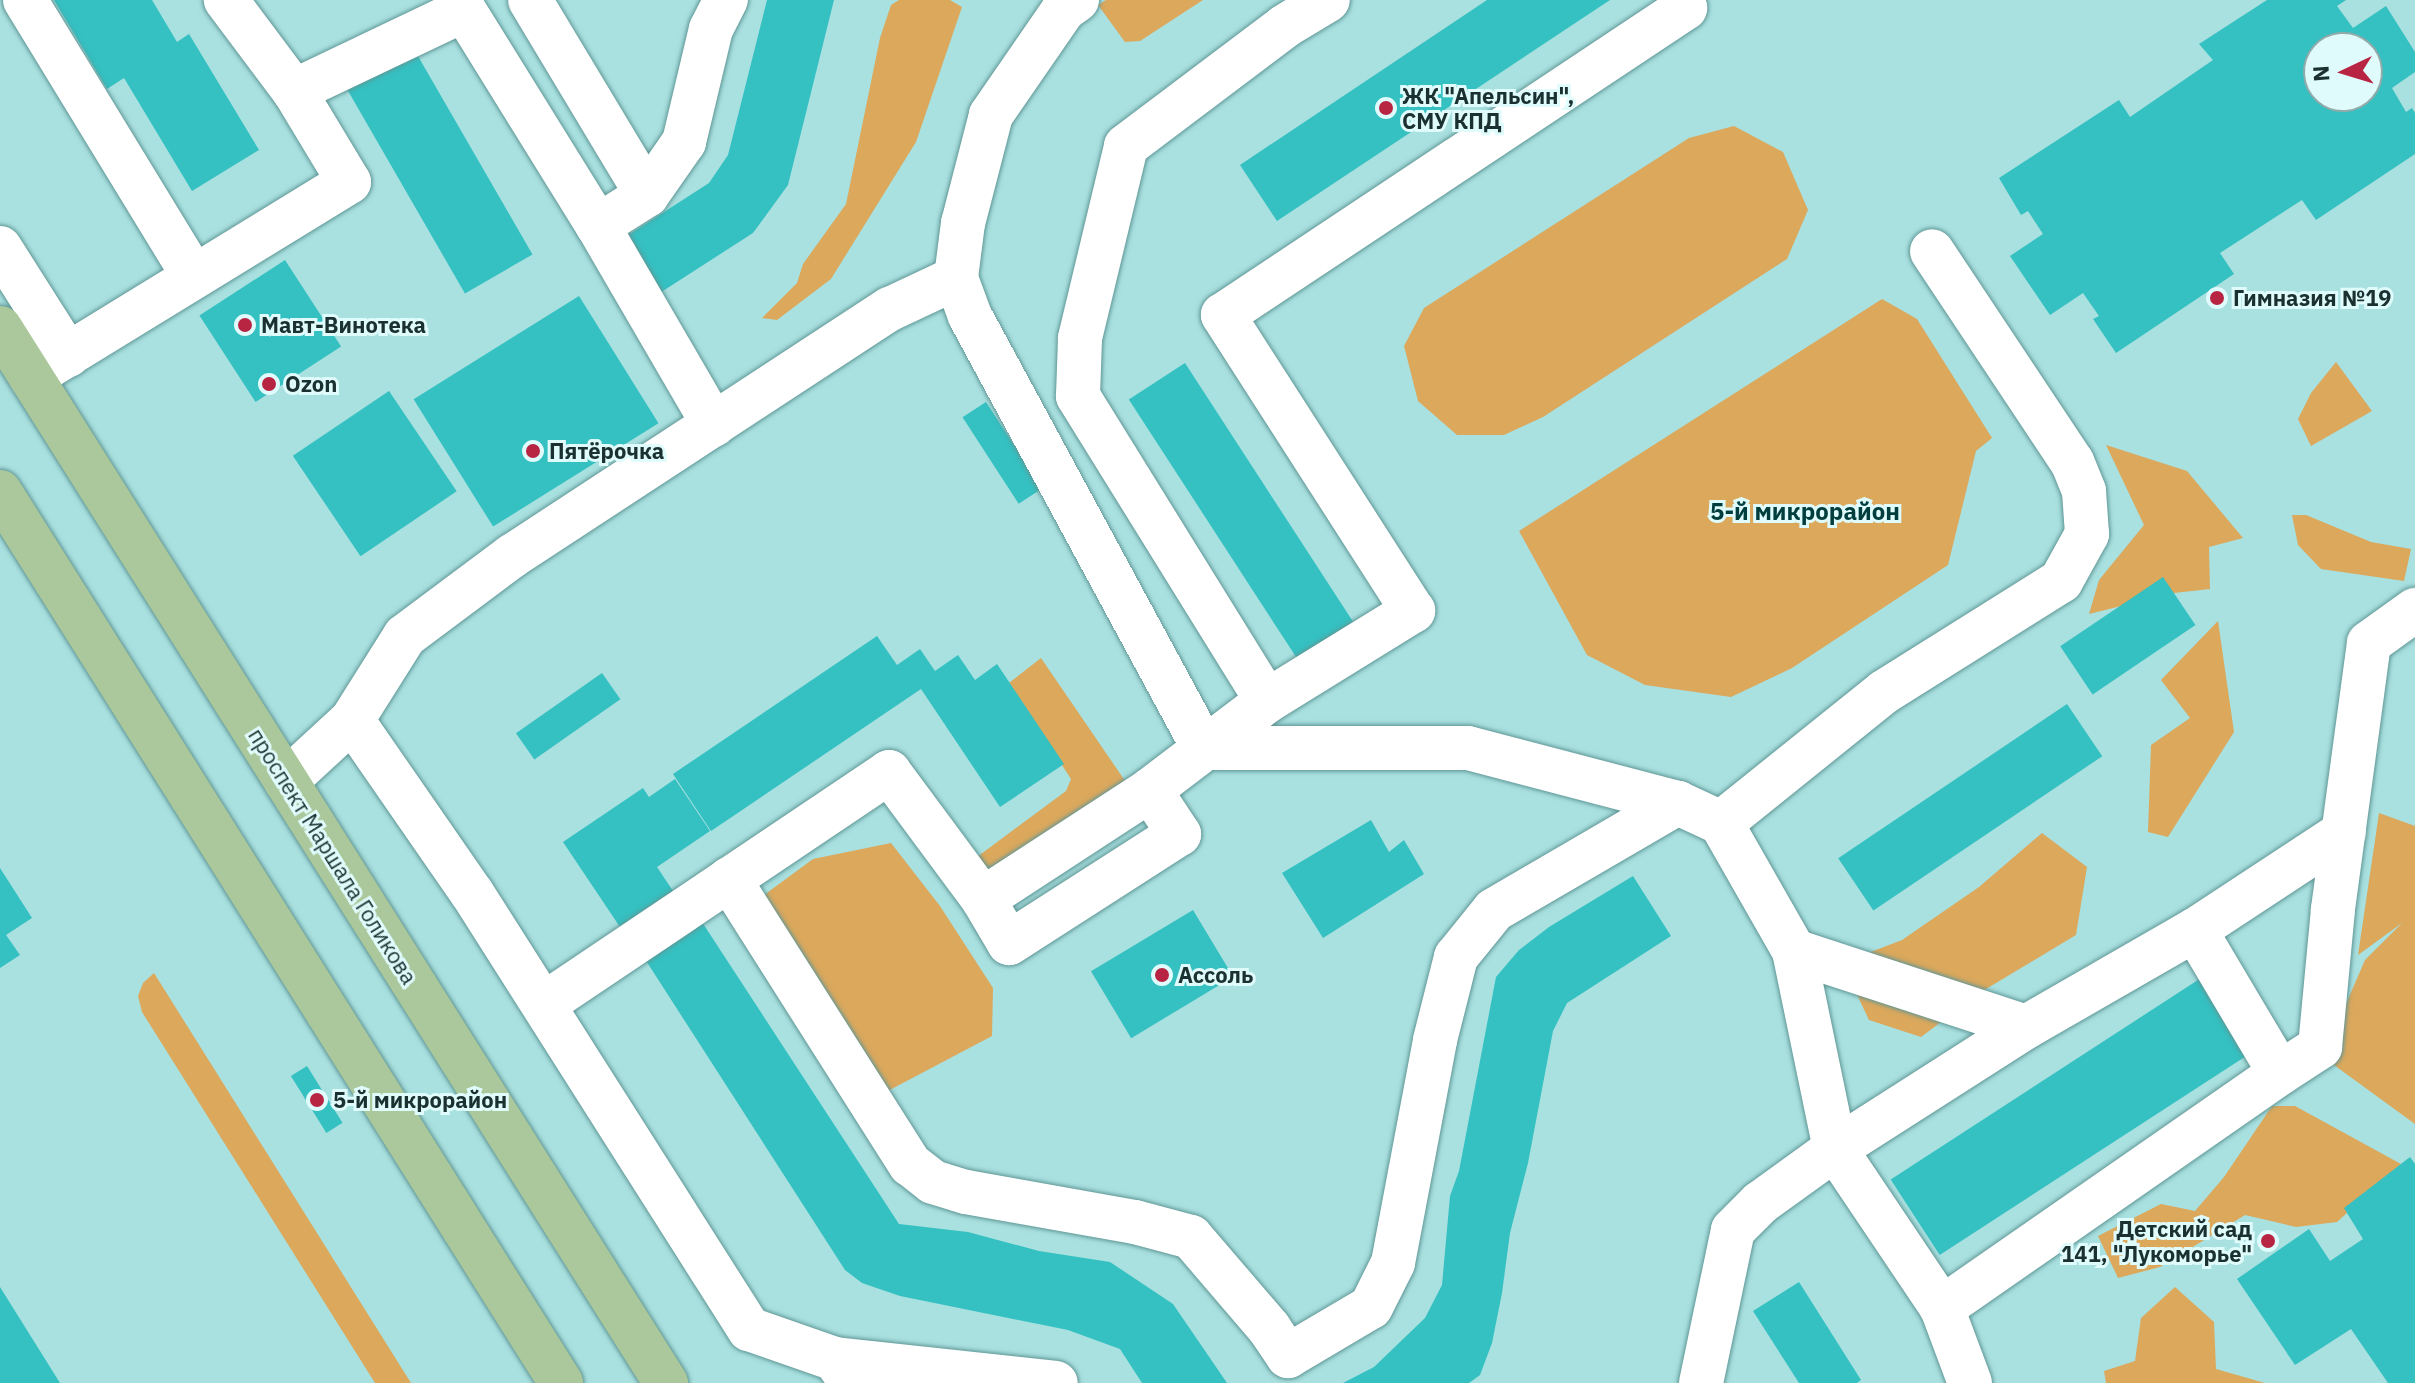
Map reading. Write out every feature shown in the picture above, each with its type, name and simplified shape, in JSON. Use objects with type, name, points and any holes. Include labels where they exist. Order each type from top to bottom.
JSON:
[{"type":"main road","name":"проспект Маршала Голикова","points":[[0,328],[666,1383]]},
{"type":"main road","points":[[0,492],[561,1383]]},
{"type":"lane","points":[[25,0],[194,277]]},
{"type":"lane","points":[[31,377],[349,182],[294,91],[226,0]]},
{"type":"lane","points":[[530,0],[647,195]]},
{"type":"lane","points":[[598,226],[647,195],[684,142],[711,29],[726,0]]},
{"type":"lane","points":[[1267,701],[1078,396],[1080,338],[1126,146],[1285,26],[1328,0]]},
{"type":"lane","points":[[544,1004],[889,772],[983,899],[1150,790],[1267,701],[1413,611],[1223,315],[1685,8],[1679,0]]},
{"type":"lane","points":[[1067,3],[991,115],[963,223],[956,278],[970,316],[1204,748]]},
{"type":"lane","points":[[294,91],[464,10],[598,226],[714,425]]},
{"type":"lane","points":[[0,248],[68,355]]},
{"type":"lane","points":[[1721,823],[1884,692],[2061,581],[2087,534],[2084,491],[2072,462],[1932,251]]},
{"type":"lane","points":[[286,781],[352,720],[405,636],[512,556],[890,309],[956,278]]},
{"type":"lane","points":[[1942,1308],[2320,1047],[2369,643],[2415,610]]},
{"type":"lane","points":[[352,720],[465,882],[749,1329],[843,1371],[1056,1383]]},
{"type":"lane","points":[[1204,748],[1468,748],[1678,803],[1721,823],[1794,951],[1835,1149],[1942,1308],[1970,1383]]},
{"type":"lane","points":[[729,879],[910,1164],[933,1182],[966,1192],[1135,1222],[1191,1237],[1269,1328],[1296,1369],[1371,1307],[1393,1263],[1435,1040],[1456,957],[1494,910],[1678,803]]},
{"type":"lane","points":[[1701,1383],[1733,1230],[1760,1203],[1835,1149],[2026,1027],[2195,930],[2344,832]]},
{"type":"lane","points":[[2195,930],[2280,1073]]},
{"type":"lane","points":[[1794,951],[2026,1027]]},
{"type":"shaded area","points":[[899,0],[950,0],[962,7],[916,142],[831,279],[777,320],[762,318],[797,283],[803,264],[846,204],[880,38],[891,5]]},
{"type":"shaded area","points":[[1106,0],[1203,0],[1140,41],[1125,42],[1098,5]]},
{"type":"shaded area","points":[[1734,126],[1783,152],[1808,210],[1787,259],[1543,417],[1504,435],[1457,435],[1418,401],[1404,346],[1424,308],[1689,138]]},
{"type":"shaded area","points":[[1882,299],[1917,319],[1992,438],[1976,451],[1948,565],[1792,668],[1731,697],[1645,685],[1587,655],[1519,531]]},
{"type":"shaded area","points":[[2336,362],[2372,411],[2311,446],[2298,419],[2311,393]]},
{"type":"shaded area","points":[[2106,445],[2187,471],[2243,538],[2209,547],[2210,589],[2174,593],[2089,614],[2099,580],[2144,525]]},
{"type":"shaded area","points":[[2292,515],[2306,515],[2371,542],[2411,549],[2404,581],[2321,569],[2298,545]]},
{"type":"shaded area","points":[[2218,621],[2234,732],[2168,837],[2148,832],[2151,745],[2190,718],[2161,680]]},
{"type":"shaded area","points":[[1041,658],[1134,794],[998,886],[977,857],[1066,791],[1071,779],[1009,683]]},
{"type":"shaded area","points":[[2379,813],[2415,826],[2415,1124],[2323,1057],[2365,960],[2402,923],[2358,955]]},
{"type":"shaded area","points":[[2042,833],[2087,867],[2076,935],[1981,992],[1921,1037],[1869,1020],[1842,963],[1902,940],[1979,887]]},
{"type":"shaded area","points":[[891,843],[940,906],[993,988],[992,1036],[865,1103],[749,906],[813,859]]},
{"type":"shaded area","points":[[154,973],[411,1383],[375,1383],[142,1012],[138,996],[143,983]]},
{"type":"shaded area","points":[[2272,1106],[2295,1106],[2401,1164],[2337,1222],[2296,1227],[2245,1215],[2160,1267],[2118,1278],[2098,1236],[2161,1204],[2195,1211],[2224,1177]]},
{"type":"shaded area","points":[[2175,1287],[2214,1322],[2216,1369],[2265,1383],[2106,1383],[2104,1371],[2135,1361],[2141,1318]]},
{"type":"building","points":[[54,0],[152,0],[177,42],[189,34],[259,150],[192,191],[124,78],[107,89]]},
{"type":"building","points":[[767,0],[834,0],[788,185],[753,233],[652,298],[616,243],[709,183],[728,155]]},
{"type":"building","name":"ЖК \"Апельсин\", СМУ КПД","points":[[1487,0],[1610,0],[1277,221],[1240,165]]},
{"type":"building","points":[[2267,0],[2346,0],[2337,6],[2353,28],[2386,6],[2415,52],[2415,72],[2392,88],[2406,112],[2412,108],[2415,113],[2415,154],[2316,220],[2302,200],[2220,253],[2234,274],[2116,353],[2093,319],[2099,316],[2083,293],[2050,315],[2010,256],[2043,234],[2028,211],[2021,215],[1999,178],[2119,100],[2130,117],[2213,60],[2199,44]]},
{"type":"building","points":[[411,44],[532,254],[465,293],[343,83]]},
{"type":"building","points":[[285,260],[341,346],[256,402],[199,316]]},
{"type":"building","points":[[579,296],[658,423],[493,527],[414,399]]},
{"type":"building","points":[[1185,363],[1354,624],[1298,660],[1129,399]]},
{"type":"building","points":[[389,391],[457,491],[360,556],[293,456]]},
{"type":"building","points":[[986,402],[1042,488],[1019,504],[963,417]]},
{"type":"building","points":[[2163,577],[2195,625],[2093,694],[2060,646]]},
{"type":"building","points":[[877,636],[897,665],[920,649],[935,671],[958,655],[975,680],[997,664],[1064,764],[1000,807],[921,689],[711,831],[673,774]]},
{"type":"building","points":[[602,673],[620,699],[534,759],[516,733]]},
{"type":"building","points":[[2067,704],[2102,756],[1873,911],[1838,858]]},
{"type":"building","points":[[675,779],[710,831],[657,867],[679,900],[626,936],[563,842],[643,788],[649,797]]},
{"type":"building","points":[[1371,820],[1389,852],[1404,840],[1424,874],[1323,938],[1282,873]]},
{"type":"building","points":[[0,868],[32,918],[6,935],[20,955],[0,968]]},
{"type":"building","points":[[1633,876],[1671,936],[1567,1003],[1553,1031],[1528,1163],[1510,1233],[1492,1343],[1480,1375],[1469,1383],[1343,1383],[1374,1367],[1425,1318],[1442,1285],[1450,1196],[1459,1171],[1496,977],[1519,950],[1549,927]]},
{"type":"building","name":"Ассоль","points":[[1193,910],[1233,977],[1131,1038],[1091,971]]},
{"type":"building","points":[[700,919],[899,1224],[968,1232],[1039,1251],[1110,1262],[1173,1304],[1227,1383],[1142,1383],[1120,1349],[1068,1330],[900,1296],[862,1283],[845,1270],[643,956]]},
{"type":"building","points":[[2201,978],[2250,1053],[1940,1255],[1891,1180]]},
{"type":"building","name":"5-й микрорайон","points":[[307,1066],[343,1123],[326,1133],[291,1076]]},
{"type":"building","points":[[2410,1157],[2415,1164],[2415,1383],[2388,1383],[2351,1329],[2295,1365],[2237,1279],[2309,1229],[2330,1261],[2363,1239],[2344,1208]]},
{"type":"building","points":[[1799,1282],[1861,1380],[1857,1383],[1799,1383],[1753,1311]]},
{"type":"building","points":[[0,1287],[60,1383],[0,1383]]},
{"type":"place","name":"ЖК \"Апельсин\", СМУ КПД","points":[[1386,108]]},
{"type":"place","name":"Гимназия №19","points":[[2217,298]]},
{"type":"place","name":"Мавт-Винотека","points":[[245,325]]},
{"type":"place","name":"Ozon","points":[[269,384]]},
{"type":"place","name":"Пятёрочка","points":[[533,451]]},
{"type":"place","name":"Ассоль","points":[[1162,975]]},
{"type":"place","name":"5-й микрорайон","points":[[317,1100]]},
{"type":"place","name":"Детский сад 141, \"Лукоморье\"","points":[[2268,1241]]},
{"type":"district","name":"5-й микрорайон","points":[[1805,512]]}]
